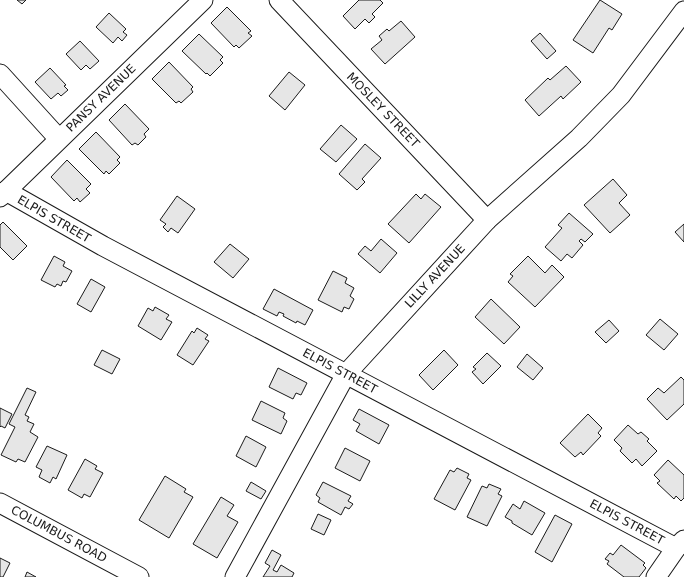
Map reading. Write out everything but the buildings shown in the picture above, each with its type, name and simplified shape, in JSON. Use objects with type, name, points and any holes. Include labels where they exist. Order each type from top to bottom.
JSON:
[{"type":"street","name":"MOSLEY STREET","points":[[278,0],[487,220]]},
{"type":"street","name":"PANSY AVENUE","points":[[3,194],[192,3]]},
{"type":"street","name":"LILLY AVENUE","points":[[235,577],[346,374],[487,220],[579,138],[621,95],[684,11]]},
{"type":"street","points":[[0,74],[59,139]]},
{"type":"street","name":"ELPIS STREET","points":[[3,194],[346,374],[680,544]]},
{"type":"street","name":"COLUMBUS ROAD","points":[[0,503],[139,577]]},
{"type":"street","points":[[656,577],[680,544]]}]
